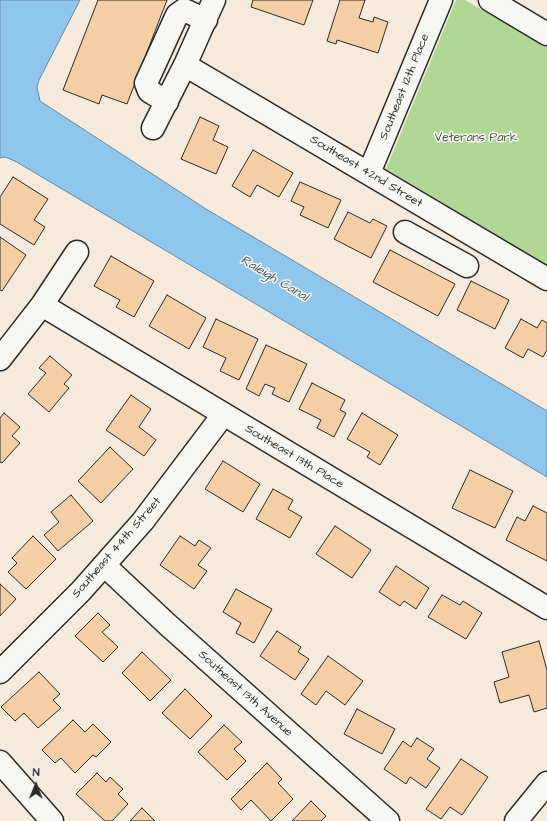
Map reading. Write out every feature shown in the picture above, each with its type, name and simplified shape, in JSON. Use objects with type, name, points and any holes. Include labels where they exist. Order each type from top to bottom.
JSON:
[{"type":"street","points":[[153,128],[185,65],[214,0]]},
{"type":"street","name":"Southeast 12th Place","points":[[369,174],[441,0]]},
{"type":"street","points":[[490,0],[520,8],[547,34]]},
{"type":"street","points":[[166,102],[149,91],[146,82],[177,15],[184,10],[206,20]]},
{"type":"street","name":"Southeast 42nd Street","points":[[185,65],[547,280]]},
{"type":"street","points":[[435,248],[450,222]]},
{"type":"street","points":[[405,232],[467,266]]},
{"type":"street","points":[[0,359],[42,305],[77,252]]},
{"type":"street","name":"Southeast 13th Place","points":[[42,305],[223,415],[547,608]]},
{"type":"street","name":"Southeast 44th Street","points":[[0,672],[33,640],[104,565],[143,521],[223,415]]},
{"type":"street","name":"Southeast 13th Avenue","points":[[104,565],[168,625],[388,821]]},
{"type":"street","points":[[0,762],[52,821]]},
{"type":"street","points":[[516,821],[540,806],[547,783]]},
{"type":"green space","name":"Veterans Park","points":[[456,0],[465,0],[547,47],[547,265],[386,169]]},
{"type":"water","name":"Raleigh Canal","points":[[0,0],[80,0],[39,80],[37,87],[40,101],[206,209],[547,411],[547,477],[15,161],[5,157],[0,158]]},
{"type":"building","points":[[98,0],[167,0],[127,104],[102,95],[99,104],[63,90]]},
{"type":"building","points":[[253,0],[313,0],[304,25],[251,7]]},
{"type":"building","points":[[340,0],[365,0],[359,18],[373,22],[374,17],[388,22],[378,53],[337,40],[336,44],[327,41]]},
{"type":"building","points":[[200,117],[219,126],[213,140],[228,147],[216,174],[181,159]]},
{"type":"building","points":[[253,150],[293,173],[279,197],[257,185],[250,197],[232,186]]},
{"type":"building","points":[[13,177],[48,199],[34,220],[45,227],[34,245],[0,224],[0,197]]},
{"type":"building","points":[[300,182],[341,200],[328,228],[300,215],[304,207],[291,201]]},
{"type":"building","points":[[348,212],[370,223],[373,219],[387,226],[371,258],[334,239]]},
{"type":"building","points":[[0,237],[26,255],[2,291],[0,290]]},
{"type":"building","points":[[390,250],[455,284],[438,316],[373,282]]},
{"type":"building","points":[[111,256],[154,281],[134,317],[116,307],[120,300],[94,286]]},
{"type":"building","points":[[471,281],[509,300],[495,329],[457,310]]},
{"type":"building","points":[[167,295],[206,318],[189,349],[149,326]]},
{"type":"building","points":[[216,319],[258,339],[239,380],[220,371],[226,358],[203,347]]},
{"type":"building","points":[[521,319],[537,328],[542,320],[547,323],[547,350],[543,357],[528,349],[523,358],[505,348]]},
{"type":"building","points":[[266,345],[307,364],[289,402],[272,394],[275,388],[265,384],[259,396],[246,389]]},
{"type":"building","points":[[50,356],[72,375],[64,384],[69,388],[49,412],[28,394],[46,373],[39,368]]},
{"type":"building","points":[[312,383],[345,400],[340,410],[346,413],[334,437],[317,428],[321,420],[299,409]]},
{"type":"building","points":[[131,395],[151,409],[139,427],[156,440],[144,456],[106,430]]},
{"type":"building","points":[[4,413],[20,427],[12,436],[20,443],[2,463],[0,462],[0,418]]},
{"type":"building","points":[[362,413],[398,435],[380,465],[367,457],[370,452],[347,439]]},
{"type":"building","points":[[110,447],[133,469],[101,503],[78,481]]},
{"type":"building","points":[[223,461],[260,484],[243,512],[205,489]]},
{"type":"building","points":[[470,470],[513,491],[495,528],[452,508]]},
{"type":"building","points":[[273,489],[293,500],[288,509],[302,517],[290,538],[256,519]]},
{"type":"building","points":[[71,495],[93,521],[58,551],[44,535],[59,522],[51,512]]},
{"type":"building","points":[[533,506],[547,513],[547,561],[506,540],[517,517],[525,521]]},
{"type":"building","points":[[335,526],[371,550],[352,578],[316,554]]},
{"type":"building","points":[[33,536],[56,559],[26,589],[8,572],[17,563],[12,558]]},
{"type":"building","points":[[180,536],[195,546],[199,540],[211,548],[198,565],[207,571],[194,589],[160,565]]},
{"type":"building","points":[[396,566],[429,588],[416,609],[404,601],[400,606],[379,592]]},
{"type":"building","points":[[0,584],[16,599],[0,616]]},
{"type":"building","points":[[236,589],[272,609],[254,643],[236,633],[241,623],[223,612]]},
{"type":"building","points":[[442,595],[460,605],[463,601],[482,613],[466,639],[428,617]]},
{"type":"building","points":[[98,613],[110,625],[102,632],[118,647],[103,662],[75,636]]},
{"type":"building","points":[[277,631],[301,647],[298,652],[309,659],[295,680],[260,656]]},
{"type":"building","points":[[539,641],[547,670],[547,708],[534,712],[529,695],[500,703],[494,682],[509,677],[502,652]]},
{"type":"building","points":[[142,652],[171,680],[150,701],[122,673]]},
{"type":"building","points":[[328,656],[363,681],[345,705],[326,691],[316,705],[301,694]]},
{"type":"building","points":[[39,672],[60,694],[53,700],[61,708],[38,728],[24,713],[15,721],[1,707]]},
{"type":"building","points":[[185,689],[212,716],[190,739],[162,713]]},
{"type":"building","points":[[357,709],[395,729],[382,754],[344,734]]},
{"type":"building","points":[[73,720],[85,732],[93,724],[111,742],[96,757],[93,755],[75,773],[61,758],[55,763],[42,750]]},
{"type":"building","points":[[224,725],[242,742],[234,749],[246,761],[227,780],[198,752]]},
{"type":"building","points":[[417,738],[434,749],[427,759],[440,768],[426,788],[410,777],[406,784],[384,769],[403,741],[411,747]]},
{"type":"building","points":[[461,759],[488,777],[462,815],[450,807],[441,819],[426,809]]},
{"type":"building","points":[[267,763],[282,779],[278,783],[293,799],[271,821],[251,800],[241,810],[231,799]]},
{"type":"building","points":[[97,773],[106,782],[110,777],[123,789],[118,794],[128,804],[112,821],[105,821],[76,794]]},
{"type":"building","points":[[311,801],[326,816],[321,821],[292,821]]},
{"type":"building","points":[[142,808],[155,821],[130,821]]}]
